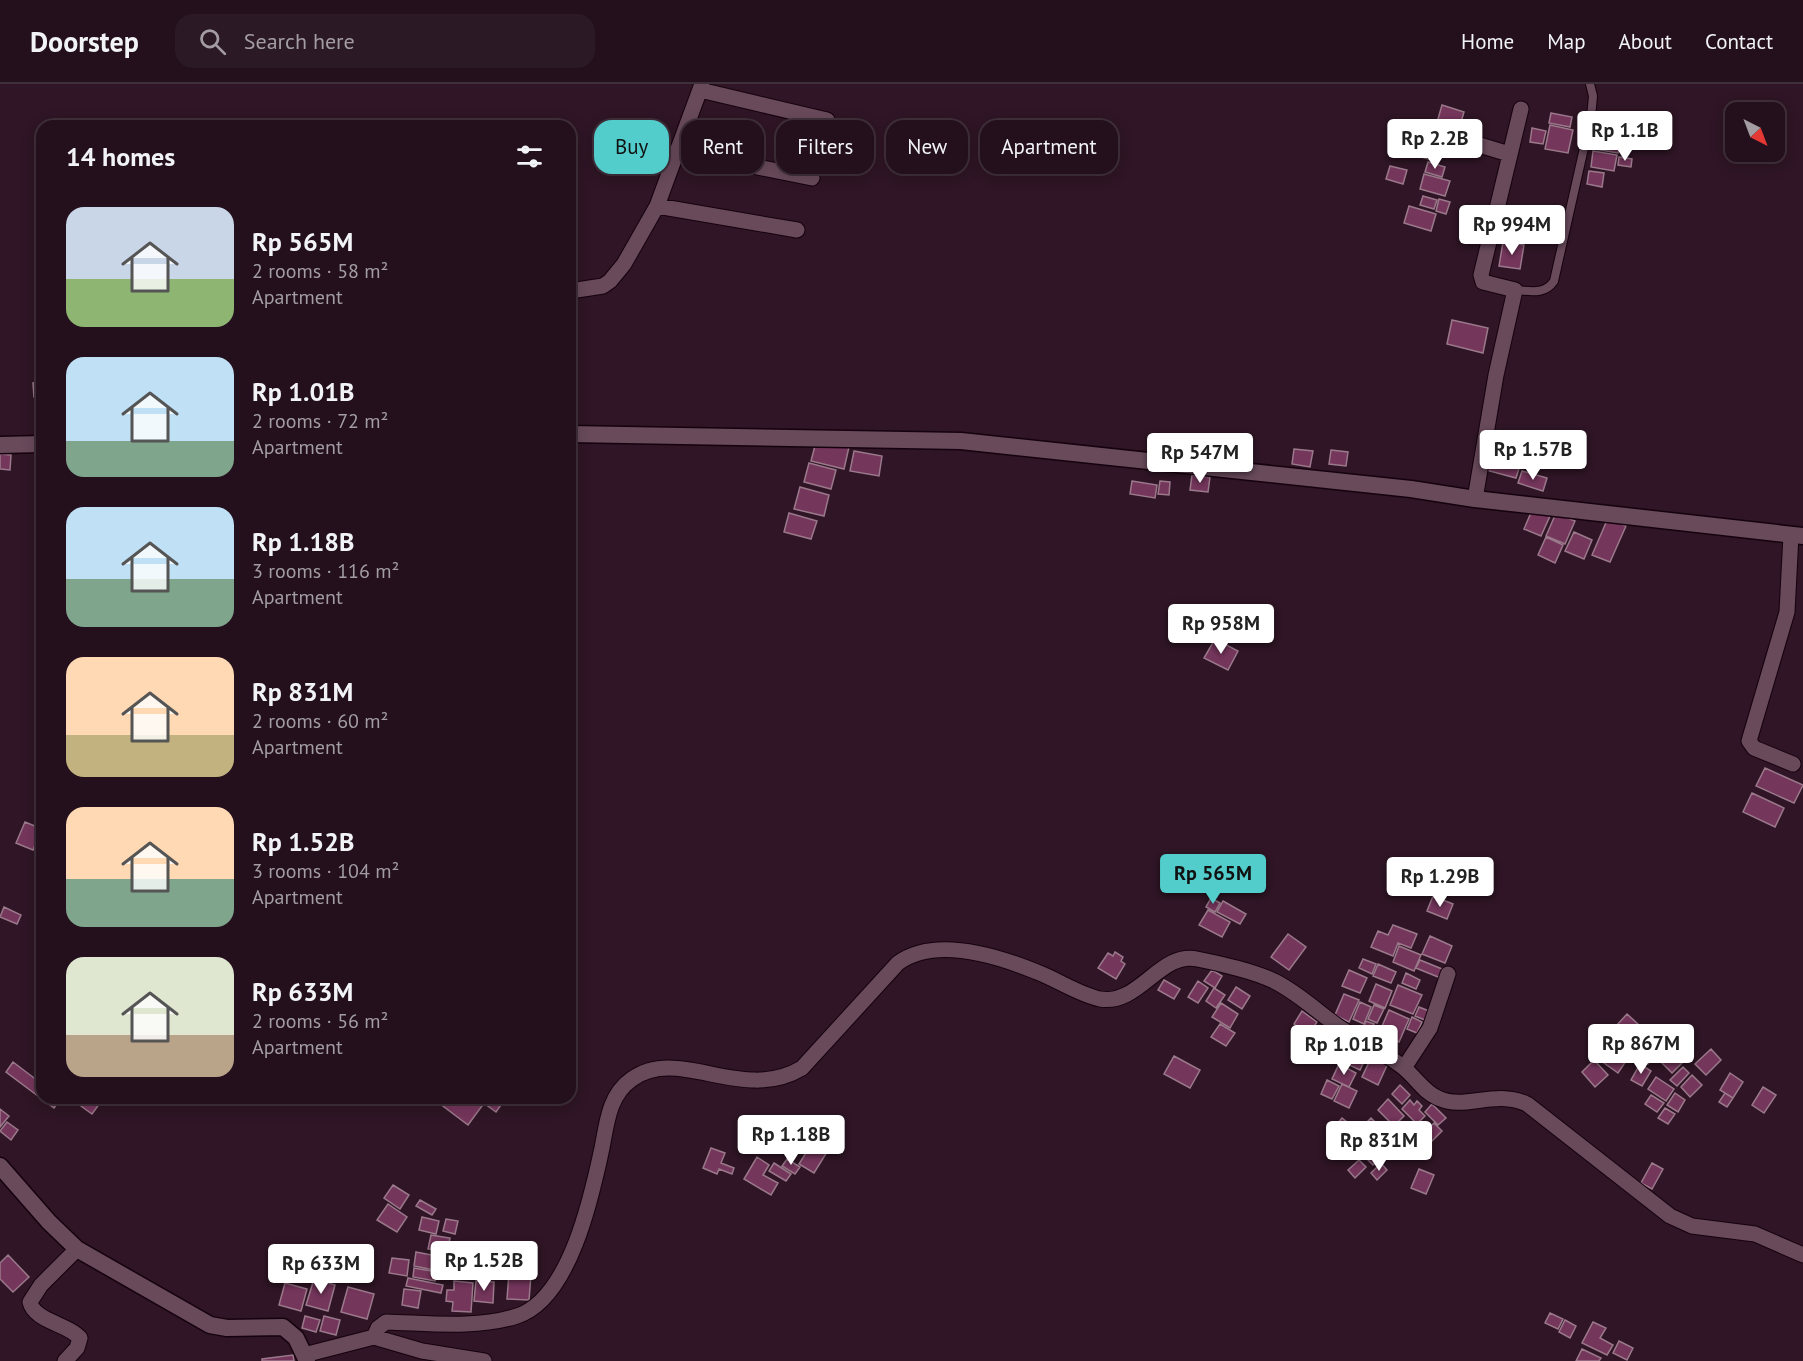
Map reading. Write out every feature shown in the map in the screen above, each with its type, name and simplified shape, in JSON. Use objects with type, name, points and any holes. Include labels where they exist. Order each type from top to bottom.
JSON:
[{"type":"street","points":[[576,290],[594,289],[610,281],[624,264],[657,206],[701,87],[827,120]]},
{"type":"street","points":[[1475,499],[1496,375],[1515,290],[1483,282],[1480,278],[1521,109]]},
{"type":"street","points":[[1460,139],[1509,154]]},
{"type":"street","points":[[679,151],[812,178]]},
{"type":"street","points":[[657,206],[797,230]]},
{"type":"street","points":[[576,434],[961,441],[1352,483],[1797,535],[1786,612],[1749,741],[1756,749],[1793,764]]},
{"type":"street","points":[[0,445],[36,444]]},
{"type":"street","points":[[374,1337],[378,1328],[386,1322],[447,1324],[493,1321],[520,1315],[549,1292],[573,1251],[596,1180],[610,1108],[624,1085],[634,1077],[654,1069],[677,1067],[732,1080],[775,1080],[790,1075],[802,1068],[898,963],[920,951],[945,949],[971,953],[1035,971],[1092,997],[1103,999],[1125,996],[1175,962],[1196,958],[1277,982],[1404,1068],[1426,1091],[1442,1100],[1455,1102],[1508,1097],[1527,1104],[1678,1221],[1692,1226],[1755,1234],[1803,1255]]},
{"type":"street","points":[[1404,1068],[1430,1028],[1448,974]]},
{"type":"street","points":[[0,1166],[49,1222],[77,1249],[210,1324],[227,1328],[283,1327],[296,1338],[306,1358],[374,1337],[422,1351],[484,1361]]},
{"type":"street","points":[[65,1361],[77,1348],[80,1338],[74,1332],[34,1311],[30,1302],[41,1285],[77,1249]]},
{"type":"lane","points":[[1515,290],[1540,291],[1550,288],[1554,281],[1591,117],[1593,96],[1590,84]]},
{"type":"building","points":[[1442,105],[1464,112],[1458,132],[1436,126]]},
{"type":"building","points":[[1551,113],[1572,117],[1570,127],[1549,123]]},
{"type":"building","points":[[1550,125],[1573,130],[1568,153],[1545,149]]},
{"type":"building","points":[[1415,126],[1431,131],[1429,137],[1438,139],[1432,160],[1407,153]]},
{"type":"building","points":[[1532,128],[1546,131],[1543,144],[1530,142]]},
{"type":"building","points":[[1590,136],[1620,141],[1618,153],[1588,148]]},
{"type":"building","points":[[1593,151],[1617,155],[1614,171],[1591,167]]},
{"type":"building","points":[[1619,157],[1632,159],[1631,167],[1618,165]]},
{"type":"building","points":[[1428,162],[1445,167],[1442,177],[1425,172]]},
{"type":"building","points":[[1390,166],[1407,170],[1403,184],[1386,179]]},
{"type":"building","points":[[1589,171],[1604,173],[1602,187],[1587,184]]},
{"type":"building","points":[[1424,174],[1450,181],[1445,196],[1420,189]]},
{"type":"building","points":[[1423,196],[1437,200],[1434,209],[1420,205]]},
{"type":"building","points":[[1439,199],[1450,202],[1446,214],[1436,211]]},
{"type":"building","points":[[1409,206],[1436,214],[1431,231],[1404,223]]},
{"type":"building","points":[[1503,242],[1524,245],[1520,269],[1499,266]]},
{"type":"building","points":[[1452,320],[1488,328],[1483,353],[1447,344]]},
{"type":"building","points":[[33,383],[36,383],[36,397],[34,397]]},
{"type":"building","points":[[1495,437],[1526,446],[1516,478],[1486,470]]},
{"type":"building","points":[[817,438],[849,447],[844,469],[811,461]]},
{"type":"building","points":[[1294,449],[1313,451],[1310,467],[1292,464]]},
{"type":"building","points":[[1331,450],[1348,452],[1346,466],[1329,464]]},
{"type":"building","points":[[854,451],[882,456],[879,476],[850,471]]},
{"type":"building","points":[[1526,451],[1539,454],[1536,466],[1523,462]]},
{"type":"building","points":[[0,454],[11,455],[10,470],[0,469]]},
{"type":"building","points":[[809,463],[836,470],[831,489],[804,482]]},
{"type":"building","points":[[1522,471],[1547,478],[1543,491],[1518,483]]},
{"type":"building","points":[[1192,475],[1210,477],[1208,492],[1190,490]]},
{"type":"building","points":[[1132,481],[1157,485],[1155,498],[1130,494]]},
{"type":"building","points":[[1160,481],[1170,482],[1169,495],[1158,494]]},
{"type":"building","points":[[800,487],[829,495],[824,516],[794,509]]},
{"type":"building","points":[[1533,508],[1550,516],[1541,536],[1524,529]]},
{"type":"building","points":[[789,513],[817,521],[811,539],[784,532]]},
{"type":"building","points":[[1556,513],[1575,521],[1565,544],[1546,536]]},
{"type":"building","points":[[1608,518],[1626,526],[1610,562],[1592,555]]},
{"type":"building","points":[[1574,532],[1592,540],[1584,559],[1565,551]]},
{"type":"building","points":[[1546,537],[1563,545],[1555,563],[1538,555]]},
{"type":"building","points":[[1215,639],[1238,651],[1228,670],[1204,658]]},
{"type":"building","points":[[1765,768],[1803,785],[1794,803],[1756,786]]},
{"type":"building","points":[[1752,793],[1784,808],[1775,827],[1743,812]]},
{"type":"building","points":[[25,822],[36,827],[36,843],[33,850],[16,843]]},
{"type":"building","points":[[1433,896],[1453,904],[1447,919],[1427,911]]},
{"type":"building","points":[[1211,898],[1220,903],[1215,912],[1206,907]]},
{"type":"building","points":[[1223,901],[1246,914],[1240,924],[1217,912]]},
{"type":"building","points":[[4,907],[21,915],[17,924],[0,917]]},
{"type":"building","points":[[1208,910],[1230,922],[1222,937],[1199,925]]},
{"type":"building","points":[[1393,925],[1417,934],[1411,948],[1398,943],[1393,956],[1371,947],[1378,931],[1388,935]]},
{"type":"building","points":[[1288,934],[1306,947],[1289,970],[1271,957]]},
{"type":"building","points":[[1430,936],[1452,946],[1445,963],[1422,954]]},
{"type":"building","points":[[1399,946],[1421,955],[1414,971],[1393,962]]},
{"type":"building","points":[[1115,952],[1123,957],[1121,961],[1125,964],[1116,979],[1098,968],[1108,953],[1113,956]]},
{"type":"building","points":[[1363,959],[1376,964],[1372,974],[1359,968]]},
{"type":"building","points":[[1420,960],[1447,971],[1443,979],[1416,968]]},
{"type":"building","points":[[1378,964],[1396,972],[1391,983],[1373,976]]},
{"type":"building","points":[[1212,970],[1222,976],[1215,988],[1204,981]]},
{"type":"building","points":[[1349,970],[1367,978],[1360,993],[1342,986]]},
{"type":"building","points":[[1406,973],[1420,980],[1416,989],[1402,983]]},
{"type":"building","points":[[1164,980],[1180,989],[1174,999],[1158,990]]},
{"type":"building","points":[[1198,981],[1208,988],[1198,1003],[1188,997]]},
{"type":"building","points":[[1376,984],[1392,991],[1385,1008],[1369,1001]]},
{"type":"building","points":[[1398,985],[1422,995],[1413,1014],[1390,1005]]},
{"type":"building","points":[[1236,987],[1250,996],[1242,1009],[1228,1000]]},
{"type":"building","points":[[1214,988],[1225,995],[1216,1008],[1206,1001]]},
{"type":"building","points":[[1344,994],[1359,1000],[1349,1022],[1335,1015]]},
{"type":"building","points":[[1360,1002],[1371,1007],[1364,1024],[1353,1019]]},
{"type":"building","points":[[1221,1003],[1238,1014],[1230,1028],[1212,1017]]},
{"type":"building","points":[[1374,1005],[1384,1009],[1377,1023],[1368,1019]]},
{"type":"building","points":[[1419,1007],[1434,1013],[1430,1022],[1415,1016]]},
{"type":"building","points":[[1389,1010],[1409,1019],[1399,1042],[1379,1033]]},
{"type":"building","points":[[1302,1011],[1317,1022],[1309,1034],[1294,1024]]},
{"type":"building","points":[[1627,1014],[1639,1025],[1629,1036],[1617,1025]]},
{"type":"building","points":[[1412,1017],[1422,1022],[1417,1033],[1407,1029]]},
{"type":"building","points":[[1366,1021],[1374,1024],[1369,1037],[1361,1034]]},
{"type":"building","points":[[1220,1024],[1235,1033],[1226,1046],[1211,1037]]},
{"type":"building","points":[[1647,1025],[1655,1033],[1640,1049],[1632,1042]]},
{"type":"building","points":[[1355,1044],[1369,1051],[1360,1070],[1345,1063]]},
{"type":"building","points":[[1611,1046],[1628,1058],[1618,1073],[1600,1060]]},
{"type":"building","points":[[1651,1047],[1658,1053],[1648,1064],[1642,1058]]},
{"type":"building","points":[[1670,1049],[1683,1062],[1672,1073],[1659,1060]]},
{"type":"building","points":[[1711,1049],[1721,1060],[1706,1075],[1695,1064]]},
{"type":"building","points":[[1373,1054],[1389,1061],[1378,1085],[1362,1077]]},
{"type":"building","points":[[1174,1056],[1200,1070],[1190,1088],[1164,1074]]},
{"type":"building","points":[[1594,1060],[1608,1075],[1595,1087],[1582,1072]]},
{"type":"building","points":[[13,1062],[36,1079],[36,1094],[6,1072]]},
{"type":"building","points":[[1339,1064],[1356,1073],[1349,1087],[1332,1079]]},
{"type":"building","points":[[1640,1064],[1651,1071],[1642,1086],[1631,1080]]},
{"type":"building","points":[[1683,1067],[1689,1073],[1677,1086],[1670,1080]]},
{"type":"building","points":[[1730,1073],[1743,1082],[1733,1098],[1720,1090]]},
{"type":"building","points":[[1692,1075],[1702,1085],[1690,1097],[1681,1087]]},
{"type":"building","points":[[1656,1077],[1674,1089],[1666,1101],[1648,1089]]},
{"type":"building","points":[[1327,1080],[1339,1086],[1332,1099],[1321,1094]]},
{"type":"building","points":[[1342,1084],[1357,1091],[1349,1108],[1334,1101]]},
{"type":"building","points":[[1400,1085],[1410,1095],[1402,1104],[1392,1094]]},
{"type":"building","points":[[1763,1087],[1776,1095],[1764,1113],[1752,1105]]},
{"type":"building","points":[[1675,1093],[1685,1100],[1678,1112],[1667,1105]]},
{"type":"building","points":[[1725,1093],[1733,1098],[1727,1107],[1719,1102]]},
{"type":"building","points":[[1651,1095],[1664,1103],[1657,1112],[1645,1104]]},
{"type":"building","points":[[1388,1099],[1404,1116],[1394,1126],[1378,1110]]},
{"type":"building","points":[[1410,1100],[1414,1105],[1417,1101],[1422,1106],[1419,1110],[1425,1116],[1417,1124],[1402,1109]]},
{"type":"building","points":[[78,1104],[99,1104],[92,1114]]},
{"type":"building","points":[[444,1104],[480,1104],[482,1106],[468,1125],[443,1106]]},
{"type":"building","points":[[485,1104],[502,1104],[496,1112]]},
{"type":"building","points":[[1432,1104],[1446,1118],[1438,1125],[1425,1112]]},
{"type":"building","points":[[1665,1108],[1675,1114],[1668,1124],[1658,1118]]},
{"type":"building","points":[[0,1109],[9,1116],[0,1127]]},
{"type":"building","points":[[1342,1118],[1361,1133],[1346,1151],[1327,1136]]},
{"type":"building","points":[[1371,1118],[1385,1132],[1375,1142],[1361,1128]]},
{"type":"building","points":[[7,1122],[18,1130],[11,1140],[0,1131]]},
{"type":"building","points":[[1434,1123],[1442,1131],[1430,1143],[1422,1135]]},
{"type":"building","points":[[1398,1126],[1407,1136],[1400,1143],[1390,1134]]},
{"type":"building","points":[[1386,1134],[1397,1144],[1389,1152],[1379,1141]]},
{"type":"building","points":[[817,1135],[832,1144],[814,1173],[799,1164]]},
{"type":"building","points":[[1372,1142],[1384,1154],[1373,1165],[1361,1153]]},
{"type":"building","points":[[711,1148],[725,1153],[721,1163],[734,1168],[732,1174],[719,1169],[717,1174],[703,1168]]},
{"type":"building","points":[[757,1157],[769,1165],[763,1175],[778,1183],[771,1195],[744,1179]]},
{"type":"building","points":[[787,1159],[800,1167],[795,1174],[782,1166]]},
{"type":"building","points":[[1359,1160],[1366,1167],[1355,1178],[1348,1170]]},
{"type":"building","points":[[774,1163],[791,1174],[786,1181],[769,1171]]},
{"type":"building","points":[[1381,1163],[1387,1170],[1377,1180],[1371,1173]]},
{"type":"building","points":[[1652,1163],[1663,1169],[1652,1189],[1641,1183]]},
{"type":"building","points":[[1419,1169],[1434,1175],[1426,1194],[1411,1188]]},
{"type":"building","points":[[393,1185],[409,1195],[400,1209],[384,1198]]},
{"type":"building","points":[[420,1200],[436,1209],[432,1215],[416,1206]]},
{"type":"building","points":[[388,1204],[407,1217],[397,1232],[377,1220]]},
{"type":"building","points":[[422,1217],[439,1221],[436,1234],[419,1230]]},
{"type":"building","points":[[446,1219],[458,1221],[455,1234],[443,1231]]},
{"type":"building","points":[[431,1235],[450,1238],[447,1252],[428,1249]]},
{"type":"building","points":[[416,1252],[437,1256],[434,1270],[414,1266]]},
{"type":"building","points":[[8,1255],[29,1277],[13,1292],[0,1279],[0,1263]]},
{"type":"building","points":[[441,1255],[456,1258],[454,1270],[439,1267]]},
{"type":"building","points":[[392,1258],[409,1260],[407,1276],[389,1273]]},
{"type":"building","points":[[414,1268],[437,1272],[435,1281],[413,1277]]},
{"type":"building","points":[[509,1273],[531,1275],[529,1300],[507,1299]]},
{"type":"building","points":[[408,1278],[443,1285],[441,1293],[406,1286]]},
{"type":"building","points":[[314,1279],[335,1285],[328,1311],[306,1305]]},
{"type":"building","points":[[454,1281],[473,1283],[471,1312],[452,1311],[453,1302],[446,1301],[447,1290],[454,1290]]},
{"type":"building","points":[[476,1281],[494,1282],[493,1303],[474,1301]]},
{"type":"building","points":[[285,1283],[307,1289],[301,1311],[279,1305]]},
{"type":"building","points":[[348,1287],[374,1294],[367,1319],[341,1312]]},
{"type":"building","points":[[404,1289],[421,1291],[418,1308],[402,1305]]},
{"type":"building","points":[[1550,1313],[1563,1319],[1558,1329],[1545,1323]]},
{"type":"building","points":[[305,1316],[320,1320],[316,1332],[302,1328]]},
{"type":"building","points":[[324,1316],[340,1320],[336,1335],[320,1331]]},
{"type":"building","points":[[1565,1320],[1576,1326],[1570,1338],[1559,1332]]},
{"type":"building","points":[[1593,1322],[1606,1328],[1600,1338],[1613,1345],[1607,1355],[1582,1343]]},
{"type":"building","points":[[1619,1341],[1633,1348],[1627,1360],[1613,1353]]},
{"type":"building","points":[[1582,1349],[1601,1358],[1599,1361],[1576,1361]]},
{"type":"building","points":[[293,1355],[294,1361],[262,1361],[262,1359]]}]
